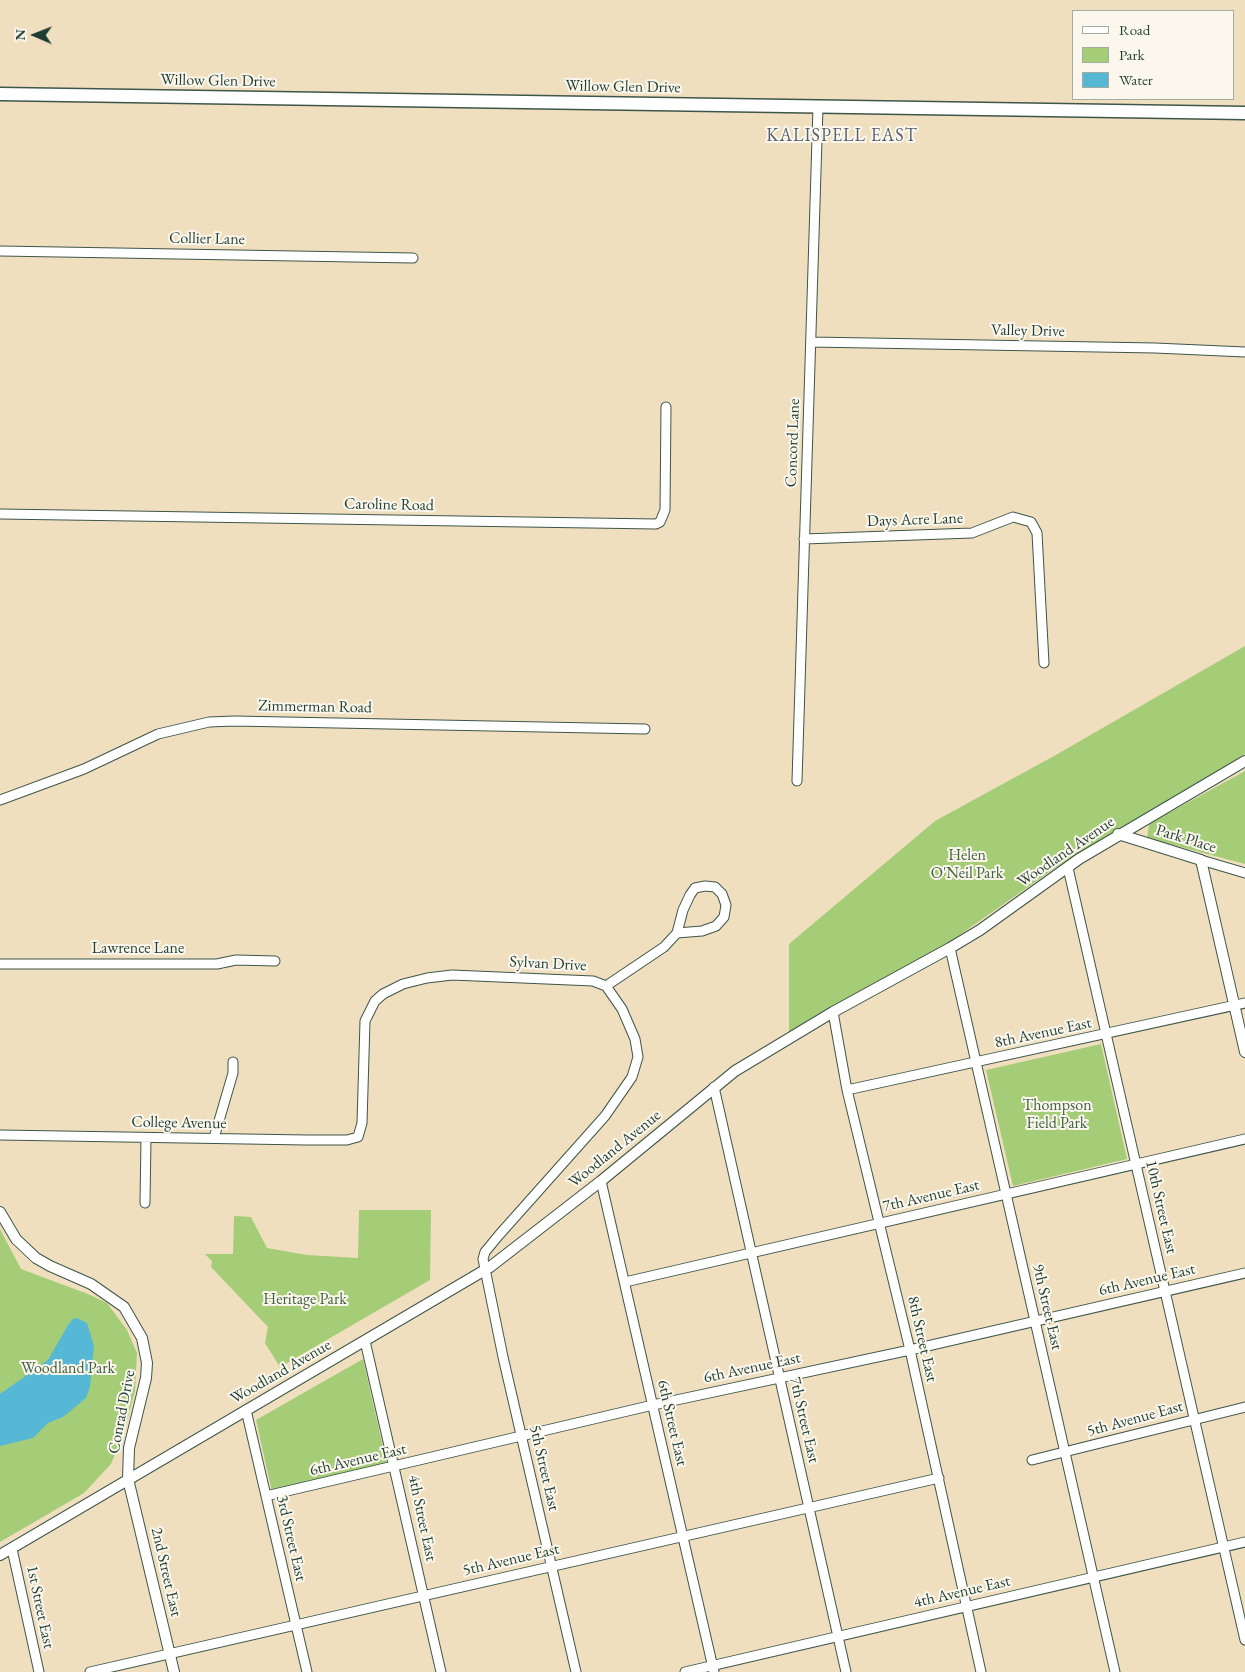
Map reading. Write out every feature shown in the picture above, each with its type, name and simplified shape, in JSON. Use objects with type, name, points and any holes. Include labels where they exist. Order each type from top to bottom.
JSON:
[{"type":"main road","name":"Willow Glen Drive","points":[[0,94],[1245,112]]},
{"type":"street","name":"Concord Lane","points":[[796,781],[818,107]]},
{"type":"street","name":"Collier Lane","points":[[0,251],[413,258]]},
{"type":"street","name":"Valley Drive","points":[[811,342],[1155,348],[1245,352]]},
{"type":"street","name":"Caroline Road","points":[[0,514],[656,524],[660,522],[665,510],[666,407]]},
{"type":"street","name":"Days Acre Lane","points":[[804,539],[972,533],[1013,517],[1031,522],[1037,534],[1044,664]]},
{"type":"street","name":"Zimmerman Road","points":[[0,800],[84,769],[158,734],[209,722],[234,720],[645,729]]},
{"type":"street","name":"Woodland Avenue","points":[[0,1555],[128,1478],[502,1260],[602,1181],[714,1087],[748,1062],[833,1012],[950,948],[1118,834],[1245,761]]},
{"type":"street","name":"Park Place","points":[[1118,834],[1245,873]]},
{"type":"street","points":[[1201,860],[1245,1052]]},
{"type":"street","name":"10th Street East","points":[[1068,868],[1245,1640]]},
{"type":"street","points":[[606,986],[664,947],[677,934],[683,910],[695,888],[715,887],[722,894],[726,905],[724,917],[716,926],[702,931],[677,934]]},
{"type":"street","name":"9th Street East","points":[[950,948],[1115,1672]]},
{"type":"street","name":"Lawrence Lane","points":[[0,964],[207,964],[236,960],[275,960]]},
{"type":"street","name":"Sylvan Drive","points":[[358,1137],[362,1123],[365,1021],[372,1006],[383,994],[404,984],[427,978],[452,975],[593,981],[606,986],[622,1009],[635,1039],[638,1056],[632,1076],[604,1116],[485,1252],[484,1271]]},
{"type":"street","name":"8th Avenue East","points":[[847,1090],[1106,1035],[1245,1003]]},
{"type":"street","name":"8th Street East","points":[[833,1012],[847,1090],[910,1350],[982,1672]]},
{"type":"street","points":[[214,1138],[233,1073],[233,1062]]},
{"type":"street","name":"7th Street East","points":[[714,1087],[846,1672]]},
{"type":"street","name":"College Avenue","points":[[0,1135],[347,1140],[358,1137]]},
{"type":"street","points":[[146,1138],[146,1203]]},
{"type":"street","name":"7th Avenue East","points":[[625,1282],[1245,1140]]},
{"type":"street","name":"6th Street East","points":[[602,1181],[713,1669]]},
{"type":"street","name":"Conrad Drive","points":[[0,1212],[16,1239],[36,1258],[108,1294],[124,1307],[135,1323],[145,1350],[146,1378],[129,1448],[128,1478]]},
{"type":"street","name":"5th Street East","points":[[484,1271],[576,1672]]},
{"type":"street","name":"6th Avenue East","points":[[266,1496],[395,1468],[779,1377],[910,1350],[1245,1273]]},
{"type":"street","name":"4th Street East","points":[[365,1341],[441,1672]]},
{"type":"street","name":"5th Avenue East","points":[[1032,1460],[1194,1418],[1245,1407]]},
{"type":"street","name":"3rd Street East","points":[[246,1410],[308,1672]]},
{"type":"street","name":"2nd Street East","points":[[128,1478],[174,1672]]},
{"type":"street","name":"5th Avenue East","points":[[90,1672],[939,1478]]},
{"type":"street","name":"4th Avenue East","points":[[685,1672],[713,1669],[967,1606],[1245,1542]]},
{"type":"street","name":"1st Street East","points":[[12,1549],[39,1672]]},
{"type":"green space","name":"Helen O'Neil Park","points":[[1245,646],[1245,754],[1055,868],[951,941],[789,1034],[789,944],[935,821],[1054,756]]},
{"type":"green space","points":[[1245,771],[1245,864],[1147,838],[1149,824]]},
{"type":"green space","name":"Thompson Field Park","points":[[1101,1044],[1127,1159],[1013,1186],[986,1070]]},
{"type":"green space","name":"Heritage Park","points":[[359,1210],[431,1210],[430,1280],[280,1367],[265,1343],[268,1327],[211,1267],[212,1261],[205,1254],[233,1254],[234,1216],[251,1217],[267,1248],[307,1255],[358,1258]]},
{"type":"green space","name":"Woodland Park","points":[[0,1229],[21,1269],[107,1303],[127,1330],[137,1353],[135,1391],[122,1439],[111,1464],[84,1493],[0,1542]]},
{"type":"green space","points":[[363,1359],[387,1465],[272,1492],[256,1420]]},
{"type":"water","points":[[77,1318],[87,1323],[94,1346],[90,1387],[86,1398],[63,1417],[48,1423],[33,1438],[0,1446],[0,1394],[48,1360],[68,1325],[73,1319]]},
{"type":"district","name":"KALISPELL EAST","points":[[842,136]]}]
